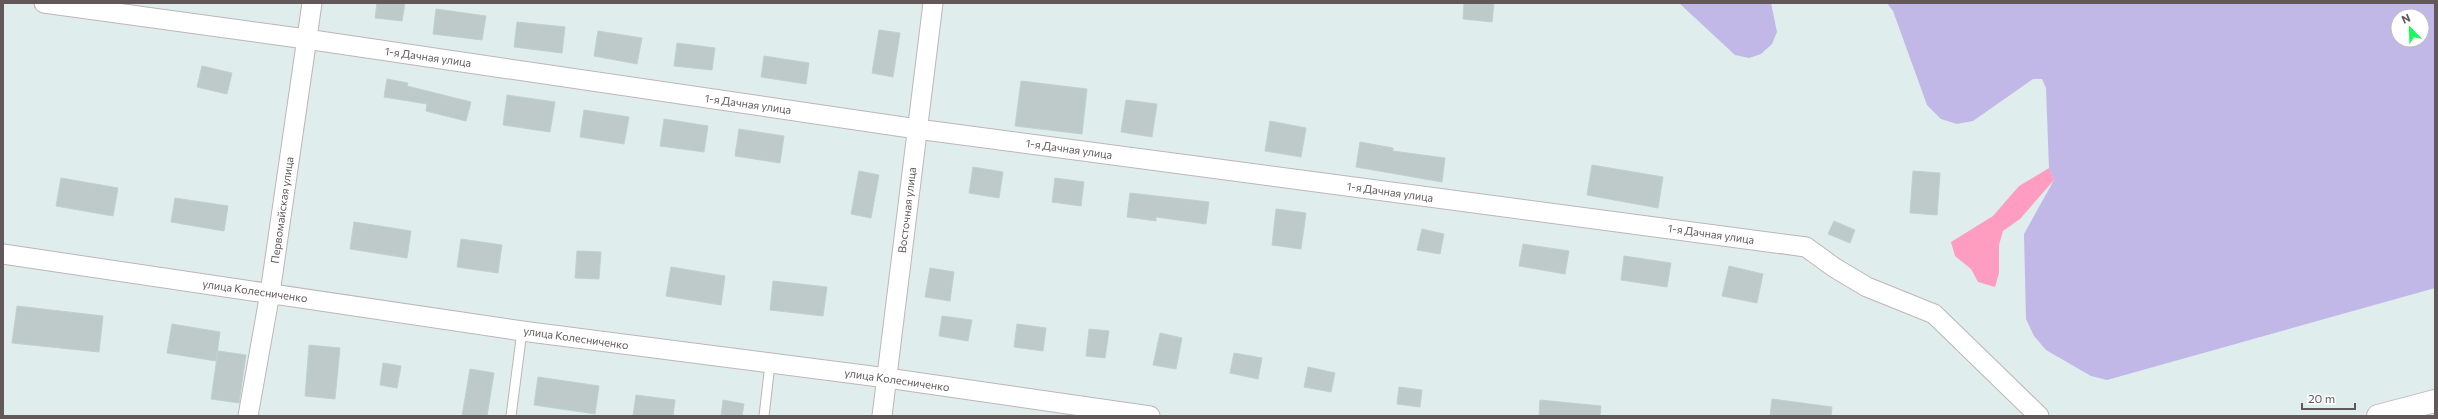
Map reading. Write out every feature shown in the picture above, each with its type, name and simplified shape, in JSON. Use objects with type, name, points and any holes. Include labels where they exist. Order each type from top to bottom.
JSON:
[{"type":"main road","points":[[2379,416],[2435,401]]},
{"type":"street","name":"1-я Дачная улица","points":[[44,3],[306,39],[917,129],[1806,247],[1835,268],[1867,287],[1934,314],[2039,416]]},
{"type":"street","name":"Первомайская улица","points":[[248,416],[270,293],[312,3]]},
{"type":"street","name":"Восточная улица","points":[[882,416],[933,3]]},
{"type":"street","name":"улица Колесниченко","points":[[3,254],[522,331],[887,378],[1150,416]]},
{"type":"lane","points":[[511,416],[522,331]]},
{"type":"lane","points":[[764,416],[770,364]]},
{"type":"shaded area","points":[[1679,3],[1771,3],[1777,32],[1772,44],[1761,54],[1749,58],[1735,55]]},
{"type":"shaded area","points":[[1887,3],[2435,3],[2435,288],[2107,380],[2091,376],[2046,350],[2034,336],[2026,319],[2024,234],[2054,180],[2049,168],[2046,88],[2042,79],[2033,79],[1973,121],[1957,124],[1941,119],[1927,105],[1893,11]]},
{"type":"shaded area","points":[[2049,168],[2054,180],[2020,219],[2003,231],[1999,245],[1999,273],[1995,287],[1978,282],[1971,269],[1955,256],[1951,242],[1993,216],[2019,186]]},
{"type":"building","points":[[377,3],[405,3],[402,21],[375,18]]},
{"type":"building","points":[[1464,3],[1494,3],[1492,22],[1463,19]]},
{"type":"building","points":[[436,9],[486,16],[482,40],[433,34]]},
{"type":"building","points":[[517,22],[565,27],[562,53],[514,47]]},
{"type":"building","points":[[879,30],[900,33],[893,77],[872,73]]},
{"type":"building","points":[[598,31],[642,38],[637,64],[594,56]]},
{"type":"building","points":[[677,43],[715,48],[712,70],[674,66]]},
{"type":"building","points":[[764,56],[809,63],[806,84],[761,77]]},
{"type":"building","points":[[202,66],[232,73],[227,94],[197,87]]},
{"type":"building","points":[[387,79],[408,83],[407,86],[471,102],[466,121],[426,111],[427,104],[384,97]]},
{"type":"building","points":[[1021,81],[1087,89],[1082,134],[1015,126]]},
{"type":"building","points":[[507,95],[555,102],[550,132],[503,125]]},
{"type":"building","points":[[1126,100],[1157,104],[1152,137],[1121,132]]},
{"type":"building","points":[[584,110],[629,117],[624,144],[580,137]]},
{"type":"building","points":[[664,119],[708,126],[704,152],[660,146]]},
{"type":"building","points":[[1270,121],[1306,128],[1301,157],[1265,151]]},
{"type":"building","points":[[739,129],[784,136],[780,163],[735,156]]},
{"type":"building","points":[[1360,142],[1393,148],[1393,151],[1445,158],[1442,182],[1356,167]]},
{"type":"building","points":[[1592,165],[1663,177],[1658,208],[1587,195]]},
{"type":"building","points":[[973,167],[1003,172],[999,198],[969,193]]},
{"type":"building","points":[[859,171],[879,175],[871,218],[851,214]]},
{"type":"building","points":[[1913,171],[1940,173],[1937,215],[1910,213]]},
{"type":"building","points":[[61,178],[118,188],[113,216],[56,206]]},
{"type":"building","points":[[1055,178],[1084,182],[1081,206],[1052,202]]},
{"type":"building","points":[[1130,193],[1209,202],[1206,224],[1156,217],[1156,221],[1127,217]]},
{"type":"building","points":[[175,198],[228,206],[224,231],[171,222]]},
{"type":"building","points":[[1276,209],[1306,213],[1301,249],[1272,245]]},
{"type":"building","points":[[1834,221],[1855,230],[1850,243],[1828,234]]},
{"type":"building","points":[[354,222],[411,231],[407,258],[350,249]]},
{"type":"building","points":[[1422,229],[1444,234],[1440,254],[1417,250]]},
{"type":"building","points":[[461,239],[502,245],[498,273],[457,267]]},
{"type":"building","points":[[1523,244],[1569,251],[1565,274],[1519,266]]},
{"type":"building","points":[[577,251],[601,252],[599,279],[575,278]]},
{"type":"building","points":[[1624,256],[1671,263],[1667,287],[1621,280]]},
{"type":"building","points":[[1729,266],[1763,274],[1757,303],[1722,296]]},
{"type":"building","points":[[671,267],[725,276],[721,305],[666,296]]},
{"type":"building","points":[[930,268],[954,272],[950,301],[925,297]]},
{"type":"building","points":[[773,281],[827,287],[823,316],[770,310]]},
{"type":"building","points":[[17,306],[103,316],[99,352],[12,343]]},
{"type":"building","points":[[942,316],[972,320],[968,341],[939,336]]},
{"type":"building","points":[[172,324],[220,332],[216,361],[167,353]]},
{"type":"building","points":[[1017,324],[1046,328],[1043,351],[1014,347]]},
{"type":"building","points":[[1089,329],[1109,331],[1105,358],[1086,356]]},
{"type":"building","points":[[1160,333],[1182,338],[1176,369],[1153,365]]},
{"type":"building","points":[[309,345],[340,348],[335,399],[305,396]]},
{"type":"building","points":[[218,351],[246,355],[239,403],[211,399]]},
{"type":"building","points":[[1234,353],[1262,358],[1258,379],[1230,373]]},
{"type":"building","points":[[383,363],[401,366],[397,388],[380,385]]},
{"type":"building","points":[[1308,367],[1335,373],[1331,392],[1304,387]]},
{"type":"building","points":[[470,369],[494,373],[487,416],[462,416]]},
{"type":"building","points":[[538,377],[599,386],[595,414],[534,405]]},
{"type":"building","points":[[1399,387],[1422,390],[1420,407],[1397,404]]},
{"type":"building","points":[[636,395],[675,400],[673,416],[633,416]]},
{"type":"building","points":[[1772,399],[1832,407],[1831,416],[1770,416]]},
{"type":"building","points":[[723,400],[744,404],[742,416],[721,416]]},
{"type":"building","points":[[1540,400],[1601,406],[1600,416],[1539,416]]}]
